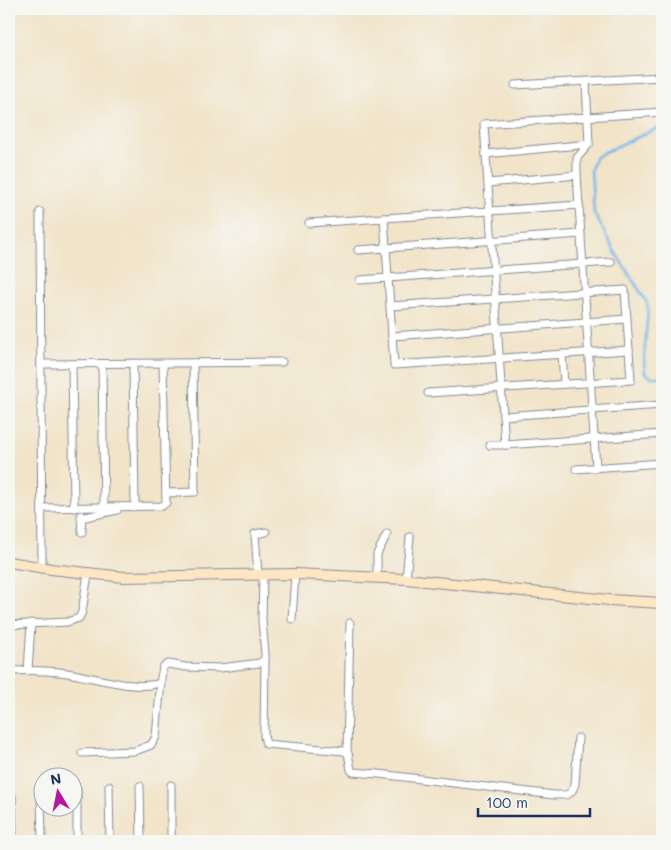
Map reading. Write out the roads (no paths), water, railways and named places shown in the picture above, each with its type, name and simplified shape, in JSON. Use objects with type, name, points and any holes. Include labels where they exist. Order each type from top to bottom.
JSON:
[{"type":"street","points":[[515,85],[662,77]]},
{"type":"street","points":[[586,82],[589,144],[577,158],[577,175],[596,468]]},
{"type":"street","points":[[505,444],[484,124],[662,112]]},
{"type":"street","points":[[486,154],[589,144]]},
{"type":"street","points":[[488,183],[577,175]]},
{"type":"street","points":[[309,223],[579,205]]},
{"type":"street","points":[[40,212],[42,568]]},
{"type":"street","points":[[384,218],[394,365],[629,350]]},
{"type":"street","points":[[358,250],[581,234]]},
{"type":"street","points":[[360,280],[611,262]]},
{"type":"street","points":[[390,306],[625,290],[631,380],[428,393]]},
{"type":"street","points":[[392,336],[627,319]]},
{"type":"street","points":[[562,354],[564,384]]},
{"type":"street","points":[[41,364],[282,362]]},
{"type":"street","points":[[133,363],[135,506]]},
{"type":"street","points":[[42,508],[162,506],[166,503],[163,363]]},
{"type":"street","points":[[166,493],[195,492],[193,363]]},
{"type":"street","points":[[72,364],[77,508],[81,518],[82,532]]},
{"type":"street","points":[[102,364],[104,507]]},
{"type":"street","points":[[503,416],[662,405]]},
{"type":"street","points":[[490,445],[662,434]]},
{"type":"street","points":[[576,469],[662,464]]},
{"type":"street","points":[[81,518],[135,506]]},
{"type":"street","points":[[266,532],[255,534],[265,648],[264,736],[266,744],[347,752]]},
{"type":"street","points":[[377,578],[377,554],[387,534]]},
{"type":"street","points":[[406,579],[410,536]]},
{"type":"street","points":[[9,562],[88,574],[140,578],[295,574],[406,579],[662,604]]},
{"type":"street","points":[[9,625],[67,622],[79,618],[82,612],[88,574]]},
{"type":"street","points":[[292,619],[295,574]]},
{"type":"street","points":[[28,670],[31,623]]},
{"type":"street","points":[[350,623],[347,752],[353,772],[565,795],[573,791],[575,784],[578,738]]},
{"type":"street","points":[[82,752],[135,751],[151,745],[156,737],[163,667],[168,664],[194,667],[233,667],[254,664],[265,659]]},
{"type":"street","points":[[9,671],[28,670],[66,673],[98,680],[135,684],[155,684],[162,681]]},
{"type":"street","points":[[171,785],[171,841]]},
{"type":"street","points":[[109,786],[110,841]]},
{"type":"street","points":[[140,786],[141,841]]},
{"type":"street","points":[[12,796],[13,841]]},
{"type":"street","points":[[42,818],[42,841]]},
{"type":"street","points":[[77,818],[77,841]]},
{"type":"waterway","points":[[662,126],[603,153],[595,158],[591,170],[594,213],[615,252],[646,301],[648,308],[644,359],[645,373],[651,377],[662,377]]}]
